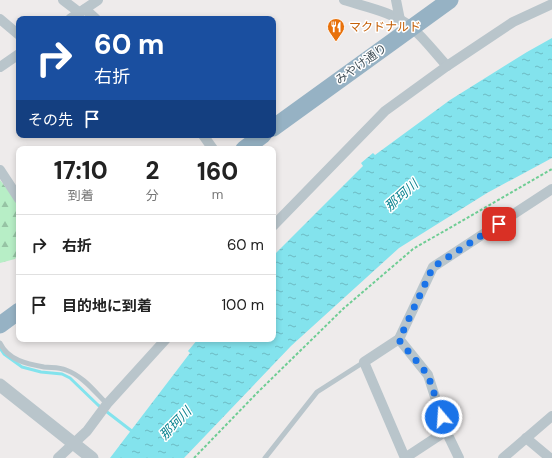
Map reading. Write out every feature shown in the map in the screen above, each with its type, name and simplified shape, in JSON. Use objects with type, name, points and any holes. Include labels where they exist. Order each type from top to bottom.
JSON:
[{"type":"highway","name":"みやけ通り","points":[[276,126],[406,24],[450,0]]},
{"type":"highway","points":[[248,146],[259,138]]},
{"type":"highway","points":[[0,325],[16,313]]},
{"type":"street","points":[[63,0],[91,16]]},
{"type":"street","points":[[74,16],[98,0]]},
{"type":"street","points":[[344,0],[377,10],[406,24],[447,66]]},
{"type":"street","points":[[396,0],[406,24]]},
{"type":"street","points":[[276,223],[385,111],[447,66],[513,22],[552,4]]},
{"type":"street","points":[[0,19],[16,32]]},
{"type":"street","points":[[0,67],[16,56]]},
{"type":"street","points":[[0,170],[16,194]]},
{"type":"street","points":[[446,431],[405,458],[364,362],[399,340],[433,267],[552,189]]},
{"type":"street","points":[[399,340],[428,375],[446,431],[459,458]]},
{"type":"street","points":[[58,458],[76,445],[106,404],[163,342]]},
{"type":"street","points":[[0,385],[92,458]]},
{"type":"street","points":[[503,458],[552,416]]},
{"type":"street","points":[[526,438],[550,458]]},
{"type":"lane","points":[[0,343],[2,347],[18,361],[43,367],[66,369],[87,384],[106,404]]},
{"type":"lane","points":[[265,458],[317,392],[364,362]]},
{"type":"path","points":[[194,458],[344,308],[413,249],[552,169]]},
{"type":"green space","points":[[0,180],[16,200],[16,258],[0,263]]},
{"type":"water","name":"那珂川","points":[[552,38],[552,158],[487,193],[399,248],[291,346],[184,458],[110,458],[190,353],[188,351],[196,342],[276,342],[276,253],[363,166],[361,163],[373,153],[375,155],[450,100]]},
{"type":"waterway","points":[[0,348],[4,354],[22,367],[41,372],[62,374],[70,378],[98,405],[133,432]]},
{"type":"place","name":"マクドナルド","points":[[336,42]]},
{"type":"route","points":[[442,417],[428,375],[399,340],[433,267],[499,224]]}]
